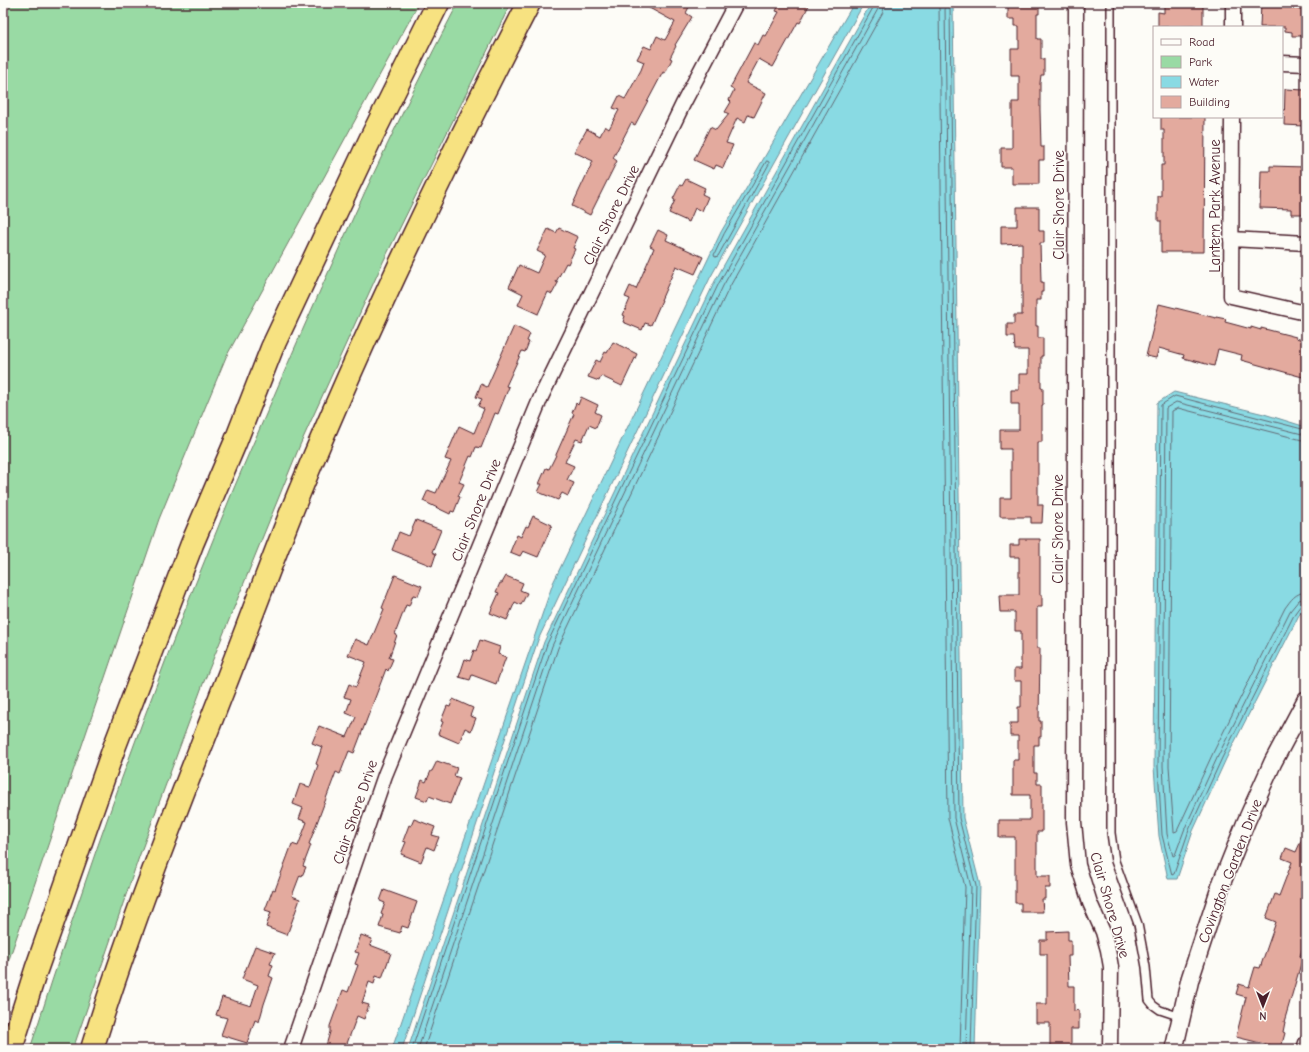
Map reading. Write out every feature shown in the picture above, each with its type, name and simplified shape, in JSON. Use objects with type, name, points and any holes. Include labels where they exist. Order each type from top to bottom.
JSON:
[{"type":"highway","points":[[12,1049],[39,963],[114,748],[192,544],[272,348],[370,140],[438,3]]},
{"type":"highway","points":[[92,1049],[152,872],[300,493],[362,349],[406,253],[456,148],[530,3]]},
{"type":"street","name":"Clair Shore Drive","points":[[291,1049],[385,775],[541,397],[683,104],[736,3]]},
{"type":"street","name":"Clair Shore Drive","points":[[1076,3],[1074,822],[1078,865],[1108,950],[1110,967],[1110,1049]]},
{"type":"street","points":[[1233,3],[1233,26]]},
{"type":"street","points":[[1283,63],[1306,64]]},
{"type":"street","name":"Lantern Park Avenue","points":[[1232,118],[1231,296],[1306,313]]},
{"type":"street","points":[[1231,239],[1306,243]]},
{"type":"street","name":"Covington Garden Drive","points":[[1174,1049],[1193,972],[1222,882],[1246,822],[1273,762],[1306,700]]},
{"type":"street","points":[[1304,1049],[1306,1043]]},
{"type":"lane","points":[[1112,3],[1111,833],[1115,861],[1138,924],[1146,967],[1149,1000],[1160,1010],[1181,1017]]},
{"type":"green space","points":[[3,3],[419,3],[226,357],[159,519],[3,977]]},
{"type":"green space","points":[[458,3],[511,3],[383,262],[300,445],[203,684],[139,857],[73,1049],[30,1049],[74,915],[120,783],[169,651],[228,503],[343,239],[410,97]]},
{"type":"water","points":[[854,3],[864,3],[710,278],[538,640],[402,1049],[392,1049],[553,583],[721,232]]},
{"type":"water","points":[[871,3],[953,3],[963,818],[980,885],[975,1049],[408,1049],[544,642],[715,281]]},
{"type":"water","points":[[1174,392],[1264,414],[1306,427],[1306,605],[1299,615],[1226,759],[1193,831],[1177,879],[1168,879],[1159,836],[1154,767],[1157,403]]},
{"type":"building","points":[[640,3],[691,3],[686,13],[692,17],[675,45],[676,46],[670,58],[672,59],[665,73],[663,72],[635,125],[631,123],[613,158],[617,161],[590,215],[572,206],[593,161],[574,152],[587,129],[600,136],[605,126],[609,129],[619,110],[613,108],[619,96],[625,99],[641,70],[644,62],[637,59],[644,46],[651,49],[657,36],[665,40],[675,22]]},
{"type":"building","points":[[780,3],[810,3],[800,23],[798,22],[773,67],[759,59],[746,83],[766,93],[754,117],[748,115],[745,122],[737,118],[726,143],[733,145],[723,168],[716,165],[714,169],[694,160],[710,127],[716,130],[729,114],[725,112],[731,102],[729,100],[734,90],[730,88],[754,43],[758,45],[763,35],[766,36],[779,12],[776,11]]},
{"type":"building","points":[[1008,3],[1039,3],[1039,14],[1037,14],[1037,39],[1041,39],[1041,59],[1044,59],[1044,75],[1041,75],[1040,83],[1040,110],[1041,147],[1044,147],[1044,160],[1039,160],[1039,184],[1012,184],[1012,167],[1001,167],[1001,148],[1012,148],[1012,102],[1019,102],[1019,76],[1011,76],[1011,49],[1019,49],[1019,26],[1015,26],[1015,19],[1008,19]]},
{"type":"building","points":[[1164,3],[1203,3],[1203,26],[1158,26],[1158,12],[1164,13]]},
{"type":"building","points":[[1261,3],[1298,3],[1297,9],[1305,9],[1305,36],[1292,36],[1292,32],[1285,31],[1285,27],[1283,26],[1260,26]]},
{"type":"building","points":[[1285,89],[1305,90],[1304,126],[1284,125]]},
{"type":"building","points":[[1161,118],[1205,118],[1204,252],[1161,252],[1161,221],[1158,221],[1158,196],[1161,196],[1161,165],[1164,165],[1164,130],[1161,130]]},
{"type":"building","points":[[1270,166],[1306,167],[1305,214],[1291,214],[1291,209],[1260,208],[1261,171],[1270,171]]},
{"type":"building","points":[[686,179],[705,188],[702,194],[708,197],[702,211],[695,208],[689,222],[669,213],[675,200],[673,199],[680,185],[682,186]]},
{"type":"building","points":[[1017,207],[1039,207],[1039,231],[1044,231],[1044,243],[1040,243],[1041,282],[1043,282],[1043,292],[1041,292],[1041,300],[1036,300],[1036,326],[1038,326],[1038,338],[1043,338],[1043,356],[1041,356],[1041,388],[1043,388],[1042,442],[1038,442],[1038,505],[1043,505],[1042,523],[1031,523],[1031,517],[1000,517],[1000,498],[1011,498],[1011,449],[1000,449],[1000,430],[1019,430],[1019,404],[1011,404],[1011,390],[1019,390],[1019,374],[1028,374],[1028,350],[1015,350],[1014,337],[1007,337],[1007,324],[1014,324],[1014,315],[1022,315],[1022,243],[1001,244],[1001,226],[1017,226]]},
{"type":"building","points":[[559,228],[578,237],[573,248],[575,249],[568,264],[566,263],[556,282],[558,283],[552,294],[548,292],[538,314],[518,305],[523,294],[509,287],[519,265],[537,273],[545,255],[537,251],[548,229],[556,233]]},
{"type":"building","points":[[658,230],[668,235],[666,240],[703,257],[695,274],[676,266],[651,325],[645,323],[642,330],[623,322],[625,316],[623,315],[630,299],[625,297],[630,286],[636,289],[654,248],[650,246]]},
{"type":"building","points":[[1159,304],[1216,318],[1226,319],[1225,322],[1251,329],[1251,327],[1261,330],[1261,328],[1306,341],[1306,378],[1241,360],[1242,355],[1218,349],[1214,366],[1183,358],[1184,355],[1159,348],[1156,358],[1146,356]]},
{"type":"building","points":[[514,326],[530,334],[527,341],[529,342],[525,352],[522,351],[506,386],[509,387],[498,414],[495,413],[481,448],[476,447],[472,457],[470,456],[459,482],[464,484],[458,496],[460,497],[454,512],[451,511],[450,514],[423,501],[428,490],[436,493],[451,461],[445,459],[459,426],[474,433],[484,409],[478,406],[482,399],[476,397],[481,384],[487,387]]},
{"type":"building","points":[[613,342],[637,354],[622,386],[601,376],[599,381],[588,377],[596,360],[600,362],[605,352],[607,353]]},
{"type":"building","points":[[581,397],[598,405],[595,412],[601,415],[596,428],[589,425],[582,441],[576,439],[565,462],[574,466],[567,480],[574,483],[568,496],[562,493],[558,500],[538,492],[542,484],[539,484],[546,468],[549,469],[555,457],[574,414],[572,413],[576,403],[578,405]]},
{"type":"building","points":[[533,516],[552,525],[538,557],[523,551],[520,556],[510,552],[517,535],[521,537]]},
{"type":"building","points":[[416,520],[441,530],[432,552],[436,554],[432,566],[392,550],[399,532],[409,536]]},
{"type":"building","points":[[1019,539],[1040,539],[1040,595],[1042,595],[1042,607],[1037,607],[1037,648],[1040,648],[1039,721],[1041,721],[1041,737],[1039,737],[1039,745],[1034,745],[1034,773],[1037,773],[1037,784],[1042,784],[1042,832],[1037,832],[1037,876],[1050,876],[1050,888],[1045,888],[1045,899],[1042,899],[1043,912],[1021,912],[1021,903],[1015,903],[1015,837],[999,837],[999,820],[1030,820],[1030,795],[1013,795],[1013,760],[1018,760],[1018,736],[1010,736],[1010,723],[1018,723],[1018,707],[1021,707],[1021,681],[1014,681],[1014,669],[1021,669],[1021,631],[1015,631],[1015,612],[1000,612],[999,595],[1019,595],[1019,557],[1010,557],[1010,545],[1019,545]]},
{"type":"building","points":[[395,575],[422,586],[418,596],[413,595],[409,606],[406,605],[395,634],[397,635],[389,658],[393,659],[388,671],[386,669],[354,753],[349,751],[340,774],[336,772],[309,844],[311,845],[303,866],[306,867],[302,876],[300,875],[292,896],[300,899],[287,935],[266,927],[271,912],[265,910],[273,889],[275,890],[292,844],[298,846],[307,822],[299,819],[303,808],[293,804],[300,784],[310,787],[318,765],[316,764],[322,747],[312,743],[319,726],[347,737],[356,717],[346,713],[351,699],[344,697],[349,684],[356,687],[366,662],[348,655],[355,639],[369,645],[384,609],[382,608]]},
{"type":"building","points":[[506,576],[523,583],[520,590],[527,593],[521,605],[515,602],[507,620],[490,613],[499,593],[496,592],[500,583],[502,583]]},
{"type":"building","points":[[480,640],[500,647],[498,654],[506,657],[496,684],[472,675],[470,680],[459,677],[465,659],[470,661]]},
{"type":"building","points":[[453,699],[473,708],[470,716],[476,718],[471,731],[465,728],[459,743],[438,734],[447,706],[450,707]]},
{"type":"building","points":[[437,761],[457,768],[454,776],[460,778],[450,804],[429,796],[427,801],[416,797],[422,780],[426,782]]},
{"type":"building","points":[[414,819],[435,827],[432,835],[439,837],[434,850],[427,847],[421,862],[401,854],[406,842],[403,841],[409,825],[411,826]]},
{"type":"building","points":[[1306,830],[1306,938],[1300,956],[1303,957],[1284,1022],[1283,1032],[1285,1033],[1281,1048],[1236,1037],[1246,997],[1236,994],[1239,984],[1249,987],[1255,967],[1260,968],[1276,922],[1266,918],[1275,894],[1279,896],[1292,862],[1282,858],[1286,848],[1296,852]]},
{"type":"building","points":[[384,890],[417,902],[408,928],[402,926],[400,933],[379,927],[383,915],[381,914],[385,903],[380,901]]},
{"type":"building","points":[[1068,931],[1068,940],[1071,940],[1071,956],[1068,956],[1069,986],[1074,986],[1074,1011],[1079,1010],[1079,1029],[1071,1029],[1071,1049],[1050,1049],[1050,1023],[1036,1023],[1036,1004],[1047,1004],[1047,954],[1040,954],[1040,940],[1047,940],[1047,932]]},
{"type":"building","points":[[361,935],[372,939],[370,945],[391,953],[382,978],[376,976],[374,984],[369,982],[362,1003],[369,1005],[364,1019],[357,1016],[345,1049],[325,1049],[330,1032],[330,1026],[343,990],[348,992],[358,965],[355,964],[359,953],[355,952]]},
{"type":"building","points":[[255,946],[275,953],[270,964],[273,965],[269,976],[273,978],[259,1022],[255,1020],[247,1043],[221,1035],[227,1018],[216,1015],[222,997],[251,1006],[258,985],[242,979]]},
{"type":"waterway","points":[[3,11],[7,3]]}]
